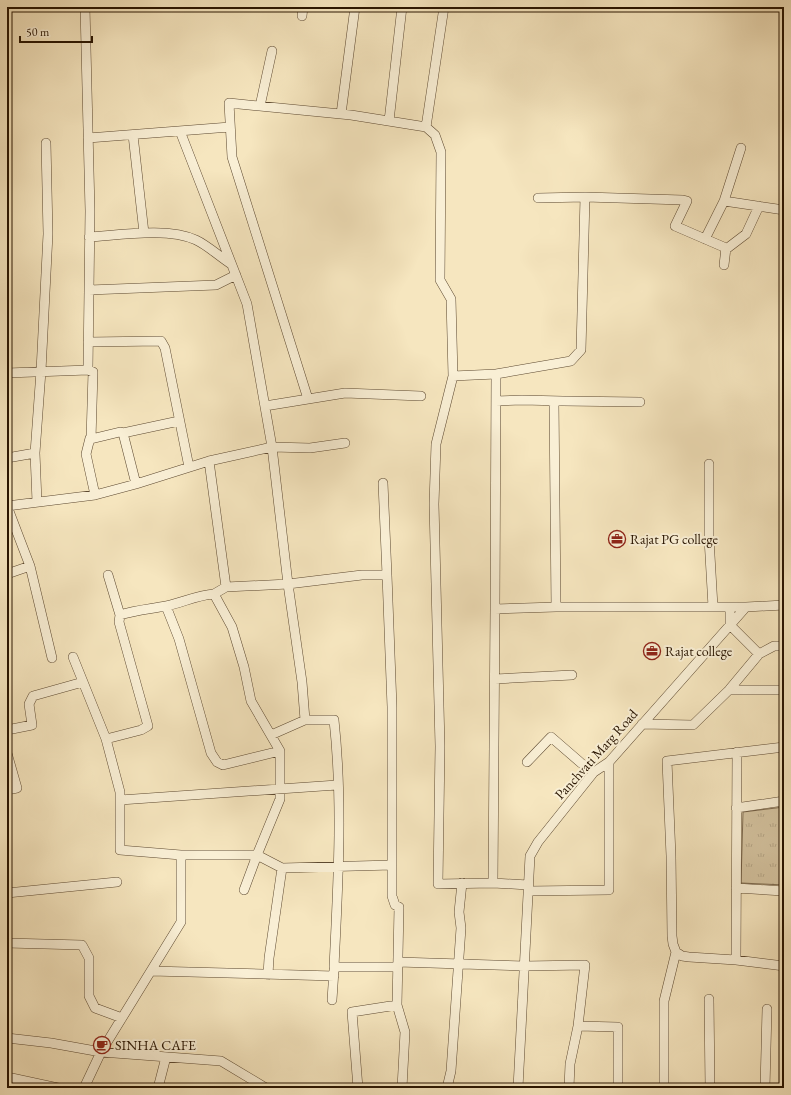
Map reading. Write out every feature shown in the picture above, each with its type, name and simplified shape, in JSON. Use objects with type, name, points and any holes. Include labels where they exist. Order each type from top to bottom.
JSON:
[{"type":"street","points":[[85,7],[89,237],[88,370]]},
{"type":"street","points":[[341,114],[355,7]]},
{"type":"street","points":[[388,121],[402,7]]},
{"type":"street","points":[[426,127],[444,7]]},
{"type":"street","points":[[260,106],[272,51]]},
{"type":"street","points":[[308,399],[232,157],[229,103],[341,114],[426,127],[435,135],[441,152],[440,280],[451,299],[453,376],[436,444],[434,512],[440,746],[438,884],[493,883],[528,888],[609,890],[609,762]]},
{"type":"street","points":[[88,138],[230,127]]},
{"type":"street","points":[[180,131],[247,304],[272,447],[288,584],[302,682],[305,720]]},
{"type":"street","points":[[133,135],[144,234]]},
{"type":"street","points":[[37,502],[35,452],[48,234],[46,143]]},
{"type":"street","points":[[705,239],[724,201],[741,148]]},
{"type":"street","points":[[453,376],[496,374],[571,361],[581,350],[585,197]]},
{"type":"street","points":[[538,198],[585,197],[687,201],[675,226],[726,248],[724,265]]},
{"type":"street","points":[[724,201],[784,210]]},
{"type":"street","points":[[725,250],[746,234],[759,206]]},
{"type":"street","points":[[89,237],[175,233],[196,240],[232,265]]},
{"type":"street","points":[[89,290],[216,285],[236,275]]},
{"type":"street","points":[[88,342],[161,341],[165,348],[188,468]]},
{"type":"street","points":[[7,373],[88,370],[93,372],[90,438],[86,454],[95,495]]},
{"type":"street","points":[[493,883],[496,374]]},
{"type":"street","points":[[265,406],[345,393],[421,396]]},
{"type":"street","points":[[496,401],[640,402]]},
{"type":"street","points":[[554,401],[556,607]]},
{"type":"street","points":[[90,438],[92,439],[120,432],[123,433],[180,421]]},
{"type":"street","points":[[123,433],[136,484]]},
{"type":"street","points":[[52,658],[30,566],[7,506],[95,495],[209,461],[272,447],[310,448],[345,443]]},
{"type":"street","points":[[7,458],[35,452]]},
{"type":"street","points":[[209,461],[226,587]]},
{"type":"street","points":[[709,464],[709,538],[712,607]]},
{"type":"street","points":[[383,483],[392,707],[392,896],[395,905],[399,907],[397,1005],[405,1032],[402,1088]]},
{"type":"street","points":[[7,574],[30,566]]},
{"type":"street","points":[[106,739],[140,730],[148,726],[119,622],[120,615],[108,575]]},
{"type":"street","points":[[120,615],[166,606],[204,595],[214,594],[226,587],[288,584],[362,576],[387,576]]},
{"type":"street","points":[[214,594],[232,628],[244,667],[251,701],[280,751],[280,799],[244,890]]},
{"type":"street","points":[[495,609],[556,607],[746,607],[784,605]]},
{"type":"street","points":[[166,606],[179,638],[211,753],[217,762],[223,765],[280,751]]},
{"type":"street","points":[[730,607],[730,625],[759,654]]},
{"type":"street","name":"Panchvati Marg Road","points":[[518,1088],[530,856],[538,842],[594,772],[609,762],[746,607]]},
{"type":"street","points":[[642,724],[693,725],[729,690],[759,654],[774,646],[784,646]]},
{"type":"street","points":[[73,657],[106,739],[120,792],[120,850],[181,855],[257,855],[282,868],[392,865]]},
{"type":"street","points":[[495,679],[572,675]]},
{"type":"street","points":[[7,730],[32,725],[29,704],[33,696],[83,682]]},
{"type":"street","points":[[729,690],[784,690]]},
{"type":"street","points":[[270,735],[305,720],[334,720],[338,785],[338,867],[332,1000]]},
{"type":"street","points":[[527,762],[551,737],[581,763],[594,772]]},
{"type":"street","points":[[664,1088],[664,1001],[676,952],[672,936],[671,856],[667,761],[784,747]]},
{"type":"street","points":[[736,960],[737,752]]},
{"type":"street","points":[[7,753],[17,788],[7,790]]},
{"type":"street","points":[[120,800],[338,785]]},
{"type":"street","points":[[736,808],[784,801]]},
{"type":"street","points":[[84,1088],[101,1052],[181,922],[181,855]]},
{"type":"street","points":[[268,975],[269,958],[282,868]]},
{"type":"street","points":[[7,893],[117,882]]},
{"type":"street","points":[[447,1088],[451,1071],[461,928],[459,912],[462,883]]},
{"type":"street","points":[[736,888],[784,891]]},
{"type":"street","points":[[7,943],[82,945],[89,958],[89,996],[95,1008],[122,1018]]},
{"type":"street","points":[[676,952],[682,956],[689,957],[736,960],[784,966]]},
{"type":"street","points":[[151,971],[268,975],[334,972],[398,964],[524,966],[584,965],[578,1026],[570,1064],[569,1088]]},
{"type":"street","points":[[709,999],[710,1088]]},
{"type":"street","points":[[358,1088],[352,1012],[397,1005]]},
{"type":"street","points":[[765,1088],[767,1009]]},
{"type":"street","points":[[578,1026],[618,1028],[618,1088]]},
{"type":"street","points":[[7,1038],[51,1043],[101,1052],[221,1061],[266,1088]]},
{"type":"street","points":[[158,1088],[166,1057]]},
{"type":"street","points":[[7,1077],[58,1088]]},
{"type":"green space","points":[[784,807],[784,885],[741,883],[743,812]]},
{"type":"place","name":"Rajat PG college","points":[[617,539]]},
{"type":"place","name":"Rajat college","points":[[652,651]]},
{"type":"place","name":"SINHA CAFE","points":[[102,1045]]}]
